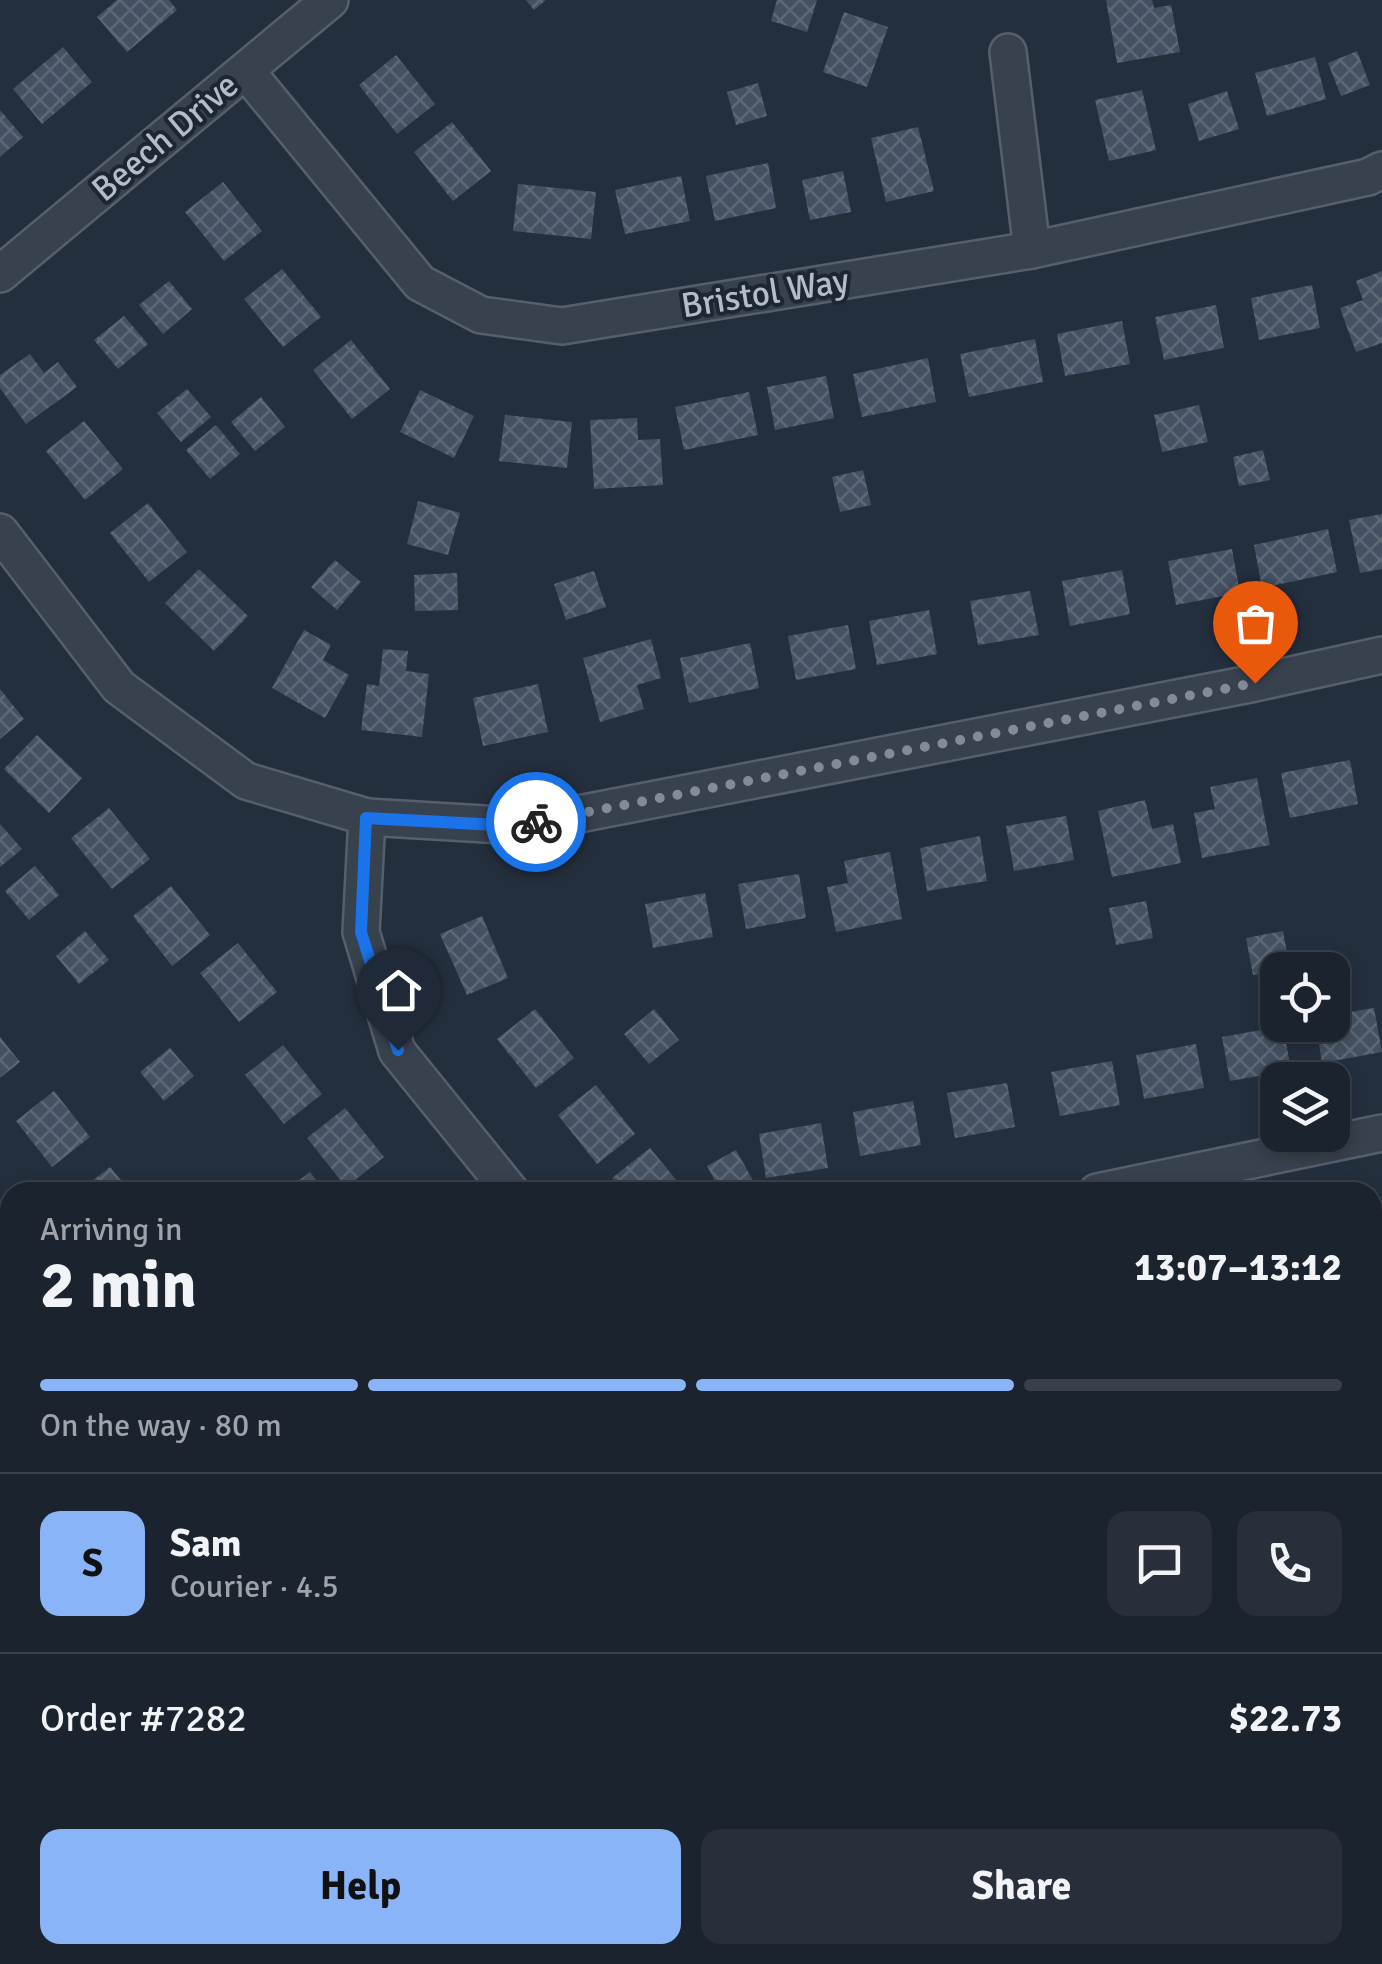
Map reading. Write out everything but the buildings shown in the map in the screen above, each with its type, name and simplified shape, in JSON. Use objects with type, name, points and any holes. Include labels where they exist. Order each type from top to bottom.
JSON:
[{"type":"street","name":"Beech Drive","points":[[0,274],[330,0]]},
{"type":"street","points":[[1008,52],[1032,250]]},
{"type":"street","name":"Bristol Way","points":[[246,71],[420,283],[481,315],[562,326],[1032,250],[1368,177],[1382,170]]},
{"type":"street","points":[[0,532],[119,686],[246,781],[366,818],[517,826],[1382,655]]},
{"type":"street","points":[[366,818],[361,932],[398,1050],[502,1182]]},
{"type":"street","points":[[1145,1182],[1382,1133]]},
{"type":"way so far","points":[[536,822],[1255,683]]},
{"type":"route","points":[[398,1050],[361,932],[366,818],[517,826],[536,822]]}]
